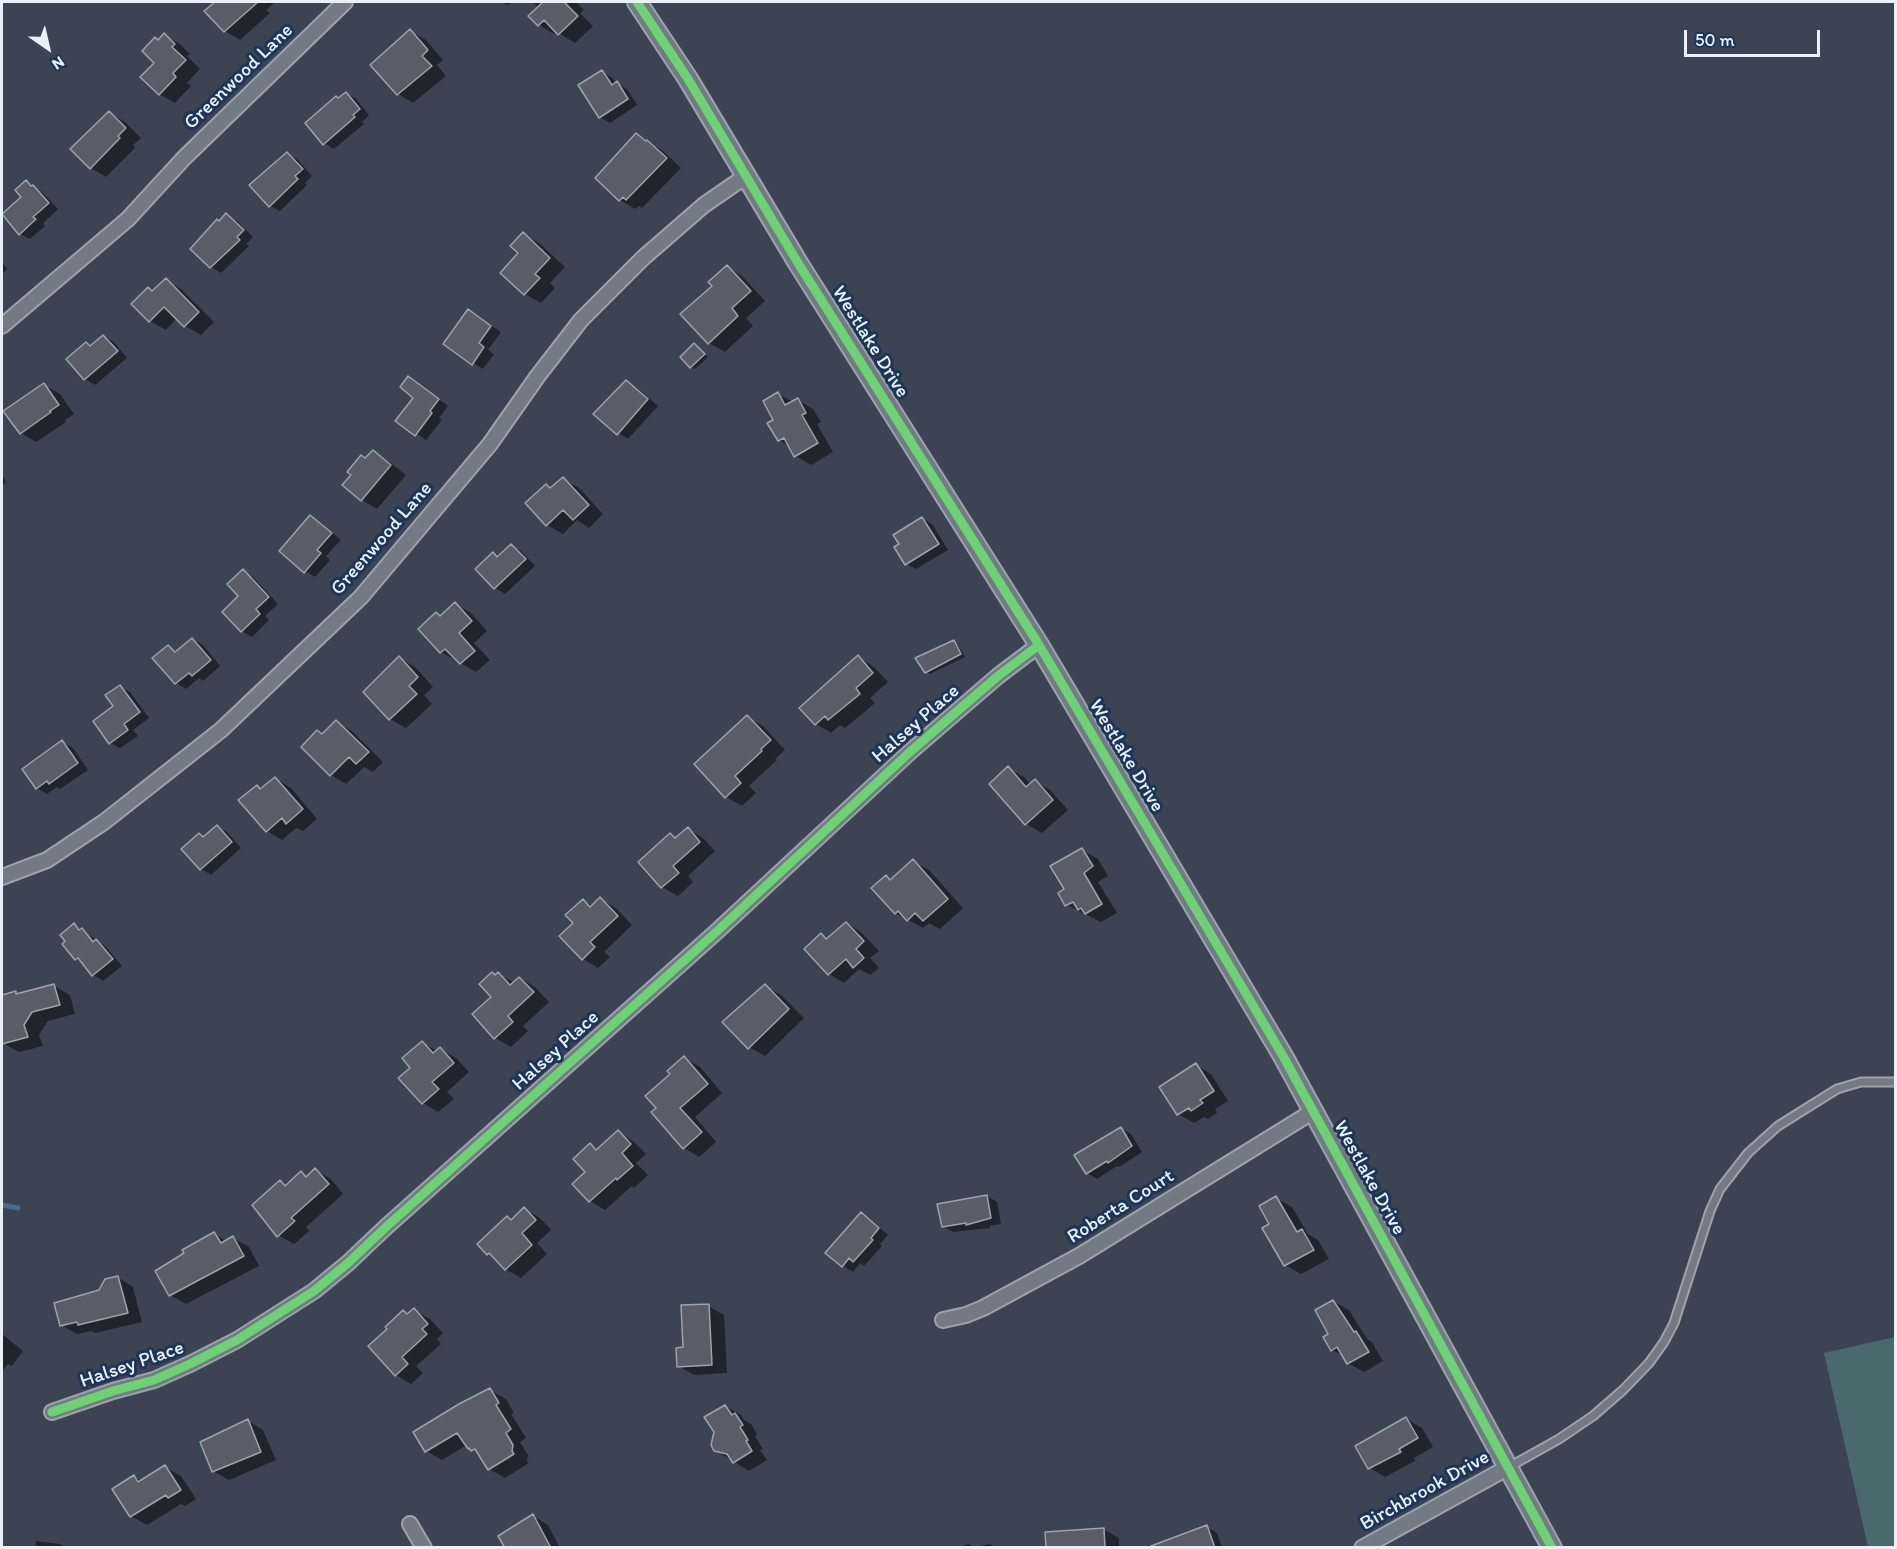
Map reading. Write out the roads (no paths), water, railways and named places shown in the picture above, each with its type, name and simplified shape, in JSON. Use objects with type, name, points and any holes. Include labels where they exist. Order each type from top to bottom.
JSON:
[{"type":"street","name":"Greenwood Lane","points":[[2,326],[128,219],[184,158],[345,2]]},
{"type":"street","name":"Westlake Drive","points":[[637,2],[688,78],[798,263],[1039,645],[1277,1046],[1552,1548]]},
{"type":"street","name":"Greenwood Lane","points":[[2,877],[47,860],[104,822],[221,730],[361,597],[490,444],[581,320],[643,258],[704,204],[746,176]]},
{"type":"street","name":"Halsey Place","points":[[52,1412],[112,1391],[154,1380],[190,1364],[237,1340],[314,1291],[714,934],[911,751],[998,676],[1039,645]]},
{"type":"street","name":"Roberta Court","points":[[943,1320],[966,1315],[983,1308],[1079,1256],[1312,1112]]},
{"type":"street","name":"Birchbrook Drive","points":[[1362,1548],[1507,1468]]},
{"type":"street","points":[[410,1524],[424,1548]]},
{"type":"lane","points":[[1507,1468],[1559,1439],[1593,1416],[1623,1390],[1648,1363],[1664,1342],[1674,1323],[1710,1211],[1720,1189],[1748,1153],[1778,1126],[1837,1089],[1862,1082],[1896,1082]]},
{"type":"waterway","points":[[2,1205],[18,1208]]}]
